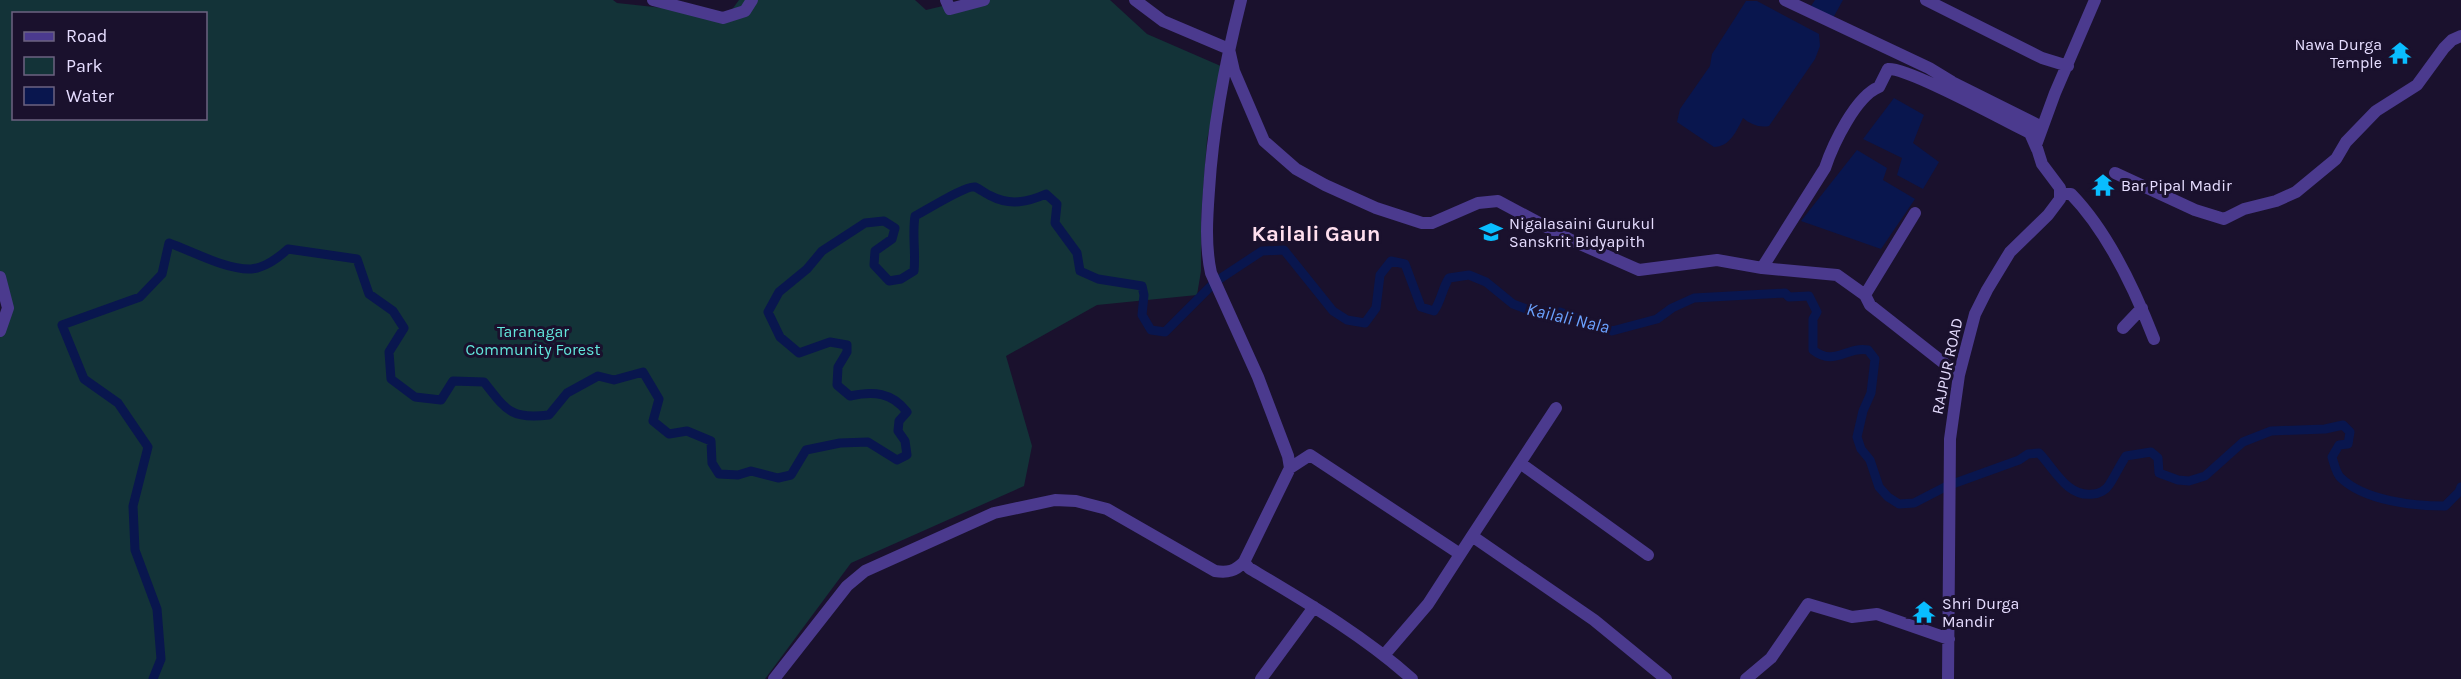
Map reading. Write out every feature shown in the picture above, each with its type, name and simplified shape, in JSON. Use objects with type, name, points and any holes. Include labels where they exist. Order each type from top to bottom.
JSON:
[{"type":"street","points":[[653,0],[723,18],[745,11],[752,0]]},
{"type":"street","points":[[946,0],[950,9],[984,0]]},
{"type":"street","points":[[1135,0],[1163,21],[1229,49]]},
{"type":"street","points":[[774,679],[847,586],[865,571],[1006,509],[1055,500],[1076,501],[1107,509],[1215,571],[1226,572],[1237,568],[1244,562],[1290,468],[1288,456],[1258,377],[1208,262],[1207,218],[1212,139],[1241,0]]},
{"type":"street","points":[[1785,0],[1929,68],[1952,82],[2043,127]]},
{"type":"street","points":[[1926,0],[2042,58],[2068,66]]},
{"type":"street","points":[[2095,0],[2055,93],[2036,145],[2042,164],[2060,188],[2060,194],[2071,194],[2083,206],[2118,262],[2142,308],[2154,339]]},
{"type":"street","points":[[2115,173],[2195,210],[2224,219],[2244,209],[2276,201],[2296,192],[2336,159],[2346,142],[2376,111],[2413,88],[2423,79],[2444,48],[2452,40],[2461,36]]},
{"type":"street","points":[[1229,49],[1234,70],[1264,141],[1296,169],[1376,208],[1422,223],[1432,223],[1478,203],[1498,201],[1571,240],[1639,270],[1717,260],[1762,268],[1837,275],[1865,295],[1870,305],[1959,375]]},
{"type":"street","points":[[1762,268],[1825,168],[1831,150],[1853,113],[1868,92],[1879,87],[1888,69],[1896,69],[1921,79],[2030,133],[2038,151]]},
{"type":"street","name":"RAJPUR ROAD","points":[[1948,679],[1950,439],[1959,375],[1975,314],[1987,290],[2010,252],[2048,215],[2060,199],[2060,194]]},
{"type":"street","points":[[1865,295],[1915,213]]},
{"type":"street","points":[[0,277],[8,308],[0,331]]},
{"type":"street","points":[[2123,328],[2142,308]]},
{"type":"street","points":[[1385,654],[1428,603],[1556,408]]},
{"type":"street","points":[[1290,468],[1310,455],[1460,554]]},
{"type":"street","points":[[1520,463],[1648,555]]},
{"type":"street","points":[[1473,536],[1594,620],[1666,679]]},
{"type":"street","points":[[1244,562],[1249,568],[1385,654],[1412,679]]},
{"type":"street","points":[[1746,679],[1771,658],[1808,604],[1852,617],[1877,614],[1949,639]]},
{"type":"street","points":[[1261,679],[1314,607]]},
{"type":"green space","name":"Taranagar Community Forest","points":[[0,0],[613,0],[617,3],[728,15],[739,0],[915,0],[926,10],[968,0],[1110,0],[1147,34],[1223,67],[1207,140],[1201,218],[1201,271],[1197,295],[1097,305],[1006,356],[1032,446],[1024,486],[851,563],[765,679],[0,679],[0,337],[10,311],[0,272]]},
{"type":"water","points":[[1815,0],[1843,0],[1833,18],[1811,6]]},
{"type":"water","points":[[1746,1],[1757,1],[1819,34],[1820,46],[1815,59],[1769,126],[1755,125],[1743,118],[1729,141],[1714,147],[1677,122],[1680,109],[1710,66],[1712,54]]},
{"type":"water","points":[[1894,98],[1924,115],[1913,143],[1939,162],[1923,189],[1897,175],[1902,158],[1863,139]]},
{"type":"water","points":[[1857,150],[1887,168],[1883,180],[1915,199],[1881,249],[1801,221]]},
{"type":"waterway","name":"Kailali Nala","points":[[153,679],[161,659],[157,609],[135,550],[133,506],[148,447],[118,403],[84,379],[62,325],[140,297],[162,274],[169,243],[220,263],[251,269],[266,265],[288,249],[357,259],[369,294],[393,311],[404,328],[389,352],[391,379],[415,397],[441,400],[453,381],[484,382],[498,400],[511,411],[526,416],[549,415],[567,393],[598,376],[614,380],[643,372],[659,399],[653,421],[669,434],[687,431],[711,441],[712,463],[719,474],[738,475],[751,471],[778,478],[791,475],[806,450],[840,443],[868,442],[897,460],[907,455],[905,441],[898,431],[899,421],[907,412],[901,405],[882,395],[850,396],[837,385],[838,367],[847,352],[847,345],[830,342],[799,353],[780,337],[768,312],[779,292],[807,269],[822,251],[865,223],[884,221],[895,228],[892,239],[875,251],[874,265],[889,281],[901,279],[914,271],[915,216],[955,194],[975,187],[998,199],[1012,202],[1026,201],[1046,194],[1057,204],[1055,223],[1077,253],[1080,271],[1098,279],[1142,286],[1144,295],[1142,315],[1151,330],[1165,332],[1215,282],[1262,251],[1284,250],[1333,311],[1347,320],[1365,323],[1376,308],[1380,275],[1391,261],[1405,264],[1421,307],[1434,311],[1449,278],[1469,275],[1486,282],[1513,304],[1529,310],[1560,312],[1612,331],[1657,319],[1672,308],[1694,298],[1785,293],[1789,297],[1809,296],[1817,312],[1813,319],[1813,350],[1828,357],[1868,350],[1875,359],[1871,393],[1863,411],[1857,437],[1861,449],[1870,460],[1879,487],[1899,504],[1914,503],[1947,486],[2019,460],[2028,454],[2039,453],[2068,487],[2084,494],[2098,493],[2106,489],[2126,456],[2151,452],[2158,458],[2159,473],[2178,480],[2189,481],[2205,476],[2243,442],[2271,431],[2325,429],[2343,425],[2350,432],[2348,444],[2339,445],[2332,457],[2338,474],[2351,486],[2390,501],[2445,506],[2461,487]]},
{"type":"place","name":"Nawa Durga Temple","points":[[2400,53]]},
{"type":"place","name":"Bar Pipal Madir","points":[[2103,185]]},
{"type":"place","name":"Nigalasaini Gurukul Sanskrit Bidyapith","points":[[1491,232]]},
{"type":"place","name":"Shri Durga Mandir","points":[[1924,612]]},
{"type":"district","name":"Kailali Gaun","points":[[1316,234]]}]
